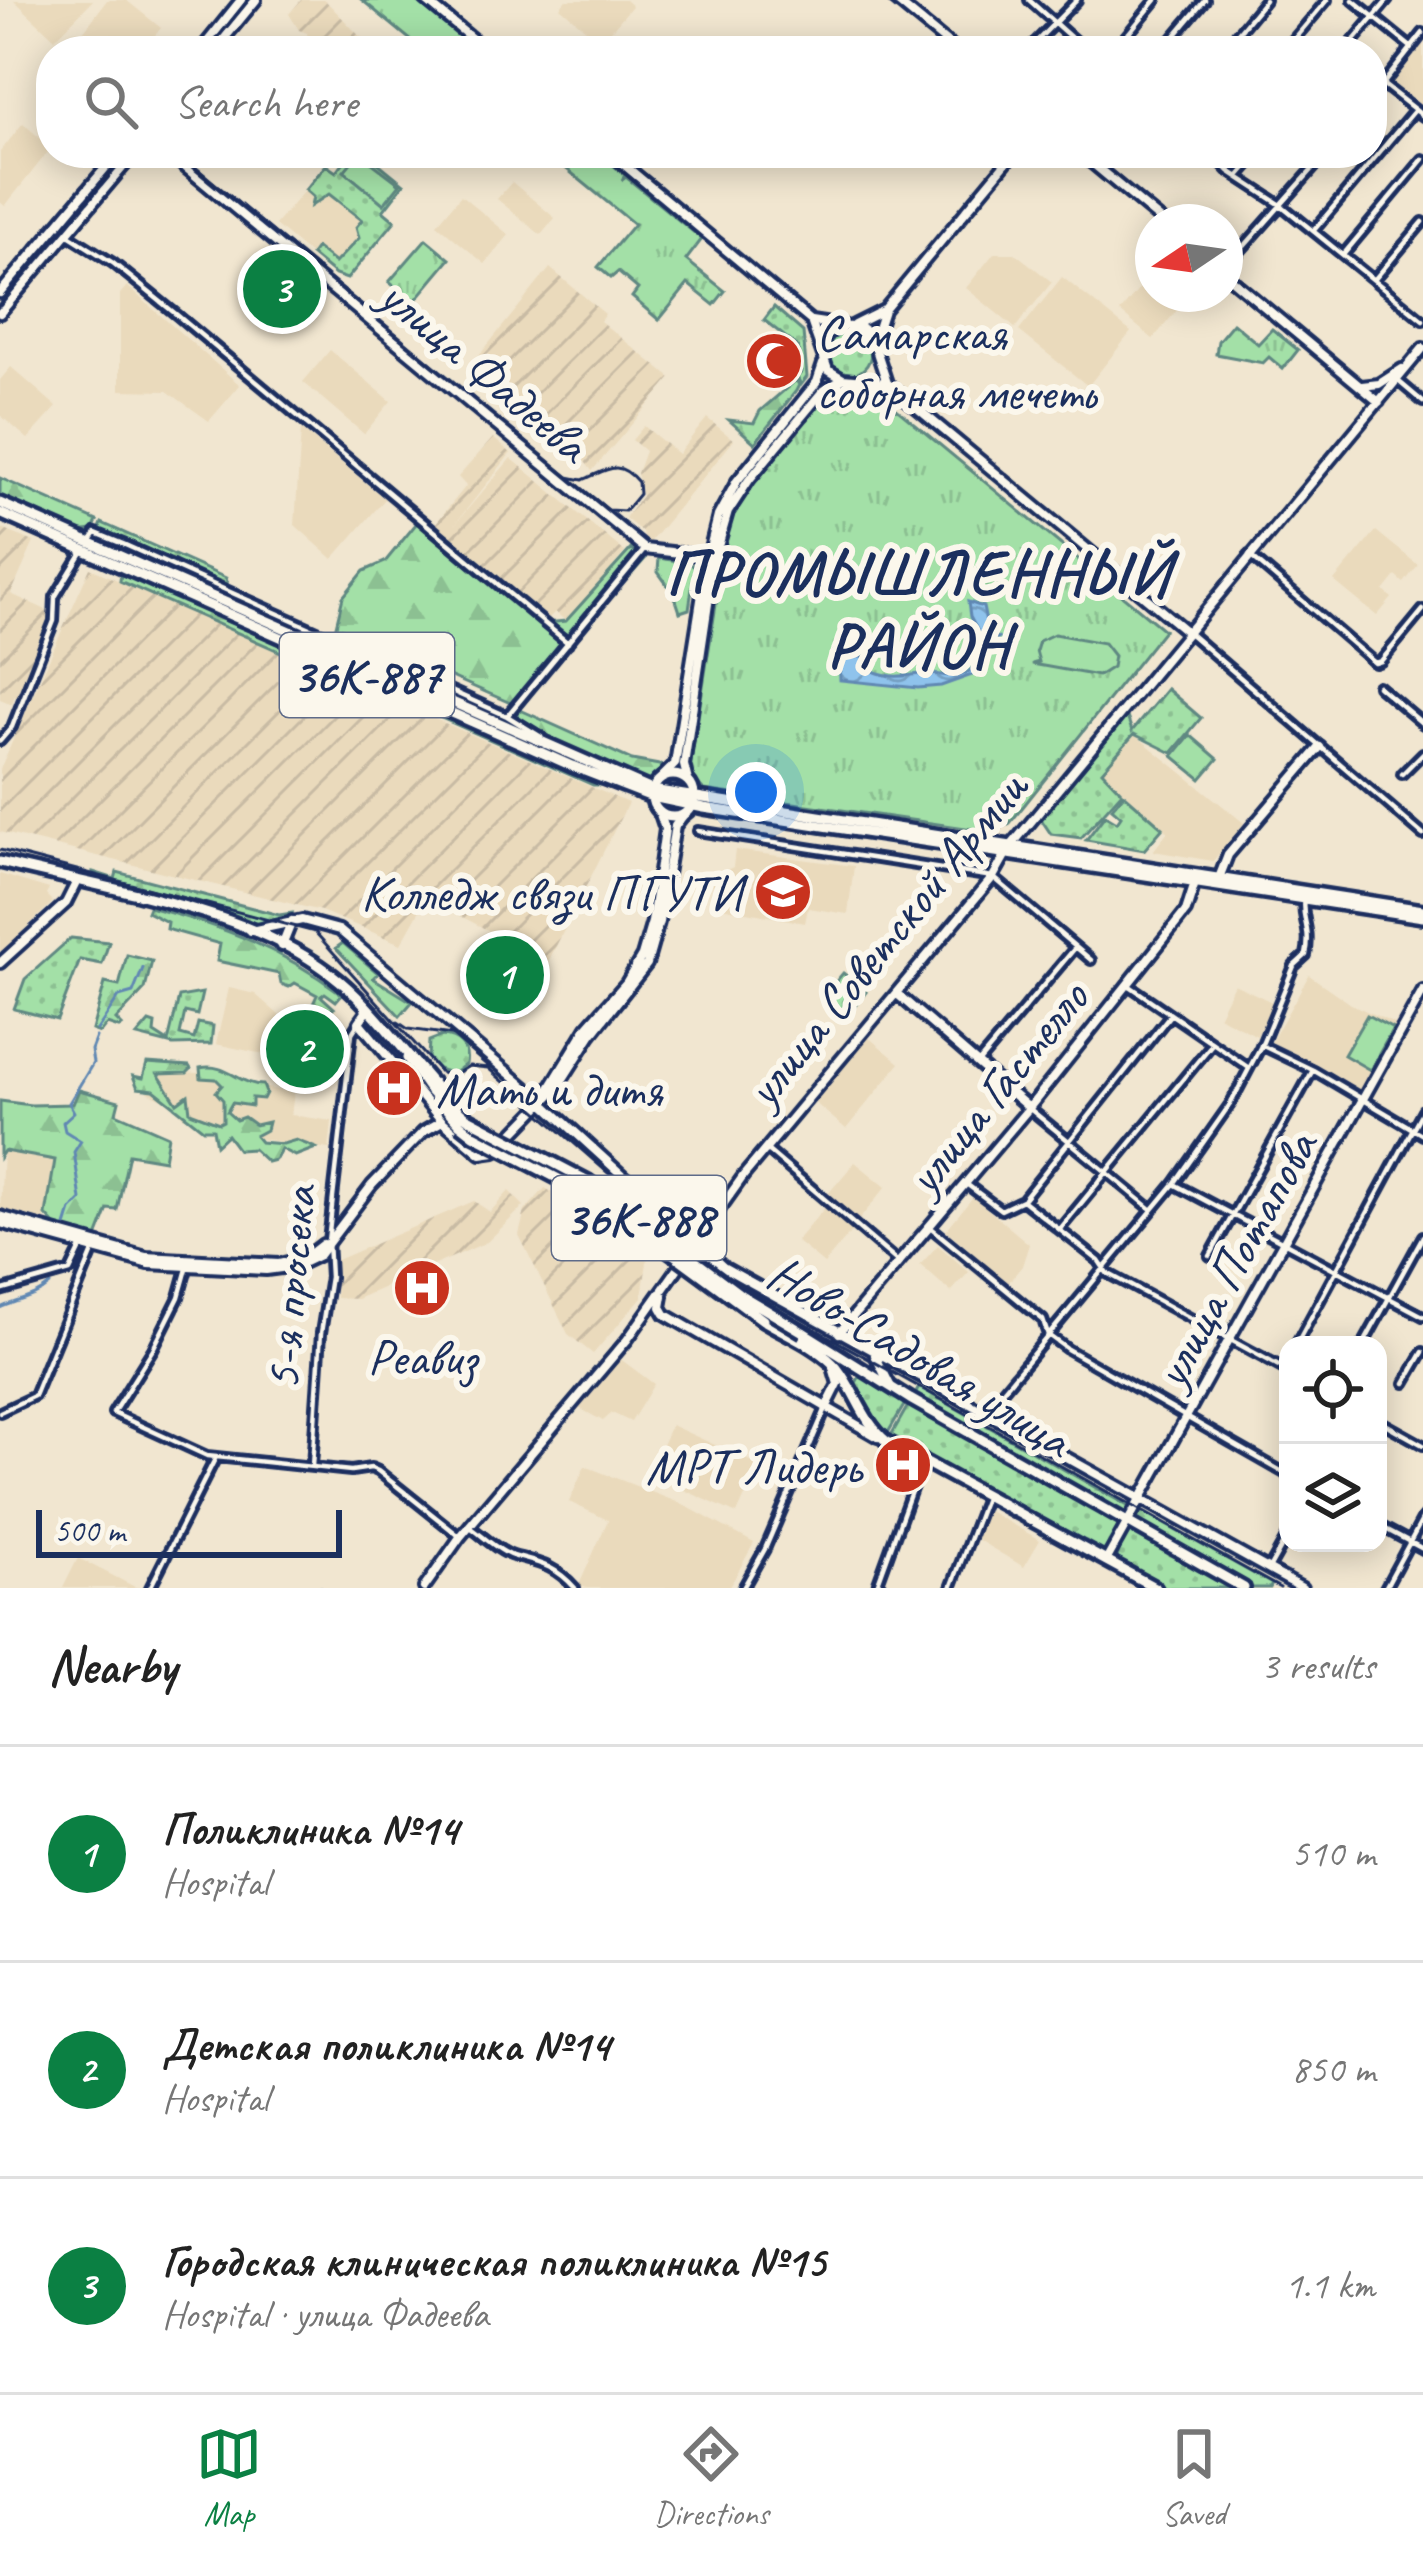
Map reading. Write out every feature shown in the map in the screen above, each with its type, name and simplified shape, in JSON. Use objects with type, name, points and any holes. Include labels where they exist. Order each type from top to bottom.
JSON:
[{"type":"main road","points":[[212,36],[241,0]]},
{"type":"main road","points":[[226,36],[256,0]]},
{"type":"main road","points":[[425,0],[469,36]]},
{"type":"main road","points":[[895,0],[939,36]]},
{"type":"main road","points":[[0,293],[105,168]]},
{"type":"main road","points":[[0,313],[122,168]]},
{"type":"main road","name":"улица Фадеева","points":[[187,168],[645,549]]},
{"type":"main road","points":[[363,1002],[366,1012],[359,1022],[442,1121],[488,1155],[557,1088],[591,1035],[631,989],[647,964],[657,933],[675,826],[691,805],[684,765],[706,590],[725,500],[817,382],[823,364],[811,321],[628,168]]},
{"type":"main road","points":[[857,379],[868,372],[884,310],[999,168]]},
{"type":"main road","points":[[1098,168],[1141,204]]},
{"type":"main road","points":[[1243,286],[1378,401]]},
{"type":"main road","points":[[820,350],[828,334],[884,310]]},
{"type":"main road","points":[[811,321],[862,328],[887,383],[1186,631]]},
{"type":"main road","name":"улица Советской Армии","points":[[424,1588],[460,1537],[645,1316],[766,1148],[1423,348]]},
{"type":"main road","points":[[823,364],[844,379]]},
{"type":"main road","points":[[1360,386],[1378,384],[1408,365]]},
{"type":"main road","points":[[712,556],[736,497],[822,392],[844,379],[887,383]]},
{"type":"main road","name":"36К-887","points":[[0,508],[652,793]]},
{"type":"main road","name":"36К-887","points":[[86,546],[652,793]]},
{"type":"main road","name":"36К-887","points":[[86,546],[572,766],[691,805],[1220,878],[1423,914]]},
{"type":"main road","points":[[645,549],[712,556]]},
{"type":"main road","points":[[542,1102],[587,1028],[626,983],[644,951],[665,829],[652,793],[675,764],[704,604]]},
{"type":"main road","points":[[1220,878],[1228,854],[1320,747]]},
{"type":"main road","points":[[662,777],[673,774],[688,781]]},
{"type":"main road","points":[[660,814],[672,817],[691,805]]},
{"type":"main road","name":"36К-887","points":[[1008,850],[1423,914]]},
{"type":"main road","name":"Ново-Садовая улица","points":[[0,862],[210,916],[282,946],[333,976],[363,1002],[433,1088],[480,1127],[588,1181],[829,1360],[868,1424],[886,1441],[1156,1588]]},
{"type":"main road","name":"улица Гастелло","points":[[838,1334],[1029,1108],[1186,911],[1196,881]]},
{"type":"main road","points":[[0,963],[66,902],[76,883]]},
{"type":"main road","points":[[282,946],[292,921]]},
{"type":"main road","points":[[251,931],[292,921],[325,925],[350,938],[542,1102],[723,1267],[1301,1588]]},
{"type":"main road","name":"улица Потапова","points":[[1106,1562],[1423,991]]},
{"type":"main road","points":[[896,993],[1029,1108]]},
{"type":"main road","points":[[0,1219],[149,1264],[287,1268],[314,1259],[423,1132],[442,1121]]},
{"type":"main road","points":[[0,1219],[146,1257],[279,1264],[305,1258],[328,1241]]},
{"type":"main road","points":[[669,1283],[661,1309],[683,1325]]},
{"type":"main road","points":[[645,1316],[654,1311],[683,1325],[886,1441]]},
{"type":"main road","name":"Ново-Садовая улица","points":[[800,1337],[1244,1588]]},
{"type":"main road","points":[[875,1354],[891,1386]]},
{"type":"main road","points":[[826,1408],[838,1384],[829,1360]]},
{"type":"main road","points":[[852,1393],[855,1378],[869,1374]]},
{"type":"street","points":[[1029,0],[1070,36]]},
{"type":"street","points":[[1044,36],[1077,0]]},
{"type":"street","points":[[1126,36],[1156,0]]},
{"type":"street","points":[[1175,36],[1205,0]]},
{"type":"street","points":[[1235,36],[1265,0]]},
{"type":"street","points":[[1297,36],[1327,0]]},
{"type":"street","points":[[1353,0],[1412,48]]},
{"type":"street","points":[[1357,36],[1388,0]]},
{"type":"street","points":[[1387,79],[1423,33]]},
{"type":"street","points":[[1387,87],[1423,116]]},
{"type":"street","points":[[1387,143],[1415,110]]},
{"type":"street","points":[[1343,255],[1423,159]]},
{"type":"street","points":[[1230,168],[1423,320]]},
{"type":"street","points":[[1239,176],[1246,168]]},
{"type":"street","points":[[1243,250],[1314,168]]},
{"type":"street","points":[[1313,231],[1366,168]]},
{"type":"street","points":[[1374,280],[1423,222]]},
{"type":"street","points":[[66,233],[113,262],[568,643]]},
{"type":"street","points":[[1396,380],[1423,403]]},
{"type":"street","points":[[0,741],[12,727],[54,621],[56,597],[96,533],[507,716],[574,762]]},
{"type":"street","points":[[507,716],[645,549]]},
{"type":"street","points":[[1249,555],[1376,663],[1423,610]]},
{"type":"street","points":[[1186,631],[1423,835]]},
{"type":"street","points":[[393,682],[442,687]]},
{"type":"street","points":[[1378,686],[1423,724]]},
{"type":"street","points":[[1402,774],[1423,752]]},
{"type":"street","points":[[698,832],[993,877],[1091,960]]},
{"type":"street","points":[[984,1413],[1174,1184],[1231,1103],[1294,966],[1306,956],[1310,926],[1302,910],[1304,897]]},
{"type":"street","points":[[979,1063],[1076,947]]},
{"type":"street","points":[[1127,984],[1249,1068]]},
{"type":"street","points":[[1412,1012],[1423,1022]]},
{"type":"street","points":[[965,1183],[1001,1210],[1022,1200],[1170,1015]]},
{"type":"street","name":"5-я просека","points":[[188,1265],[179,1297],[153,1349],[113,1413],[215,1458],[312,1466],[321,1333],[330,1277],[328,1241],[352,1033],[359,1022]]},
{"type":"street","points":[[1060,1229],[1212,1045]]},
{"type":"street","points":[[1261,1045],[1423,1135]]},
{"type":"street","points":[[1210,1256],[1313,1070]]},
{"type":"street","points":[[1029,1108],[1150,1208]]},
{"type":"street","points":[[1301,1336],[1423,1110]]},
{"type":"street","points":[[766,1148],[898,1262]]},
{"type":"street","points":[[1174,1184],[1423,1316]]},
{"type":"street","points":[[1022,1200],[1103,1269],[1144,1296],[1279,1366]]},
{"type":"street","points":[[929,1226],[1043,1320],[1048,1335],[1100,1371],[1279,1470]]},
{"type":"street","points":[[1369,1336],[1423,1236]]},
{"type":"street","points":[[0,1291],[70,1271],[82,1246]]},
{"type":"street","points":[[0,1412],[34,1396],[94,1250]]},
{"type":"street","points":[[1405,1382],[1423,1352]]},
{"type":"street","points":[[743,1588],[765,1549],[826,1408]]},
{"type":"street","points":[[1387,1425],[1423,1445]]},
{"type":"street","points":[[150,1588],[215,1458]]},
{"type":"street","points":[[876,1588],[922,1460]]},
{"type":"street","points":[[312,1466],[378,1471],[460,1537]]},
{"type":"street","points":[[951,1588],[986,1495]]},
{"type":"street","points":[[1385,1588],[1423,1518]]},
{"type":"street","points":[[470,1527],[513,1556],[524,1555],[564,1575],[575,1588]]},
{"type":"street","points":[[1387,1530],[1423,1549]]},
{"type":"street","points":[[1269,1570],[1279,1552]]},
{"type":"shaded area","points":[[14,0],[93,0],[58,36],[52,36]]},
{"type":"shaded area","points":[[107,0],[126,0],[161,28],[154,36],[80,36]]},
{"type":"shaded area","points":[[301,0],[325,0],[360,36],[308,36],[289,14]]},
{"type":"shaded area","points":[[566,0],[625,0],[632,6],[606,36],[594,36],[560,7]]},
{"type":"shaded area","points":[[1423,42],[1423,112],[1388,84]]},
{"type":"shaded area","points":[[23,123],[36,135],[36,167],[5,206],[0,202],[0,152]]},
{"type":"shaded area","points":[[323,168],[336,172],[339,168],[384,168],[404,184],[383,211],[395,221],[347,279],[335,275],[275,225]]},
{"type":"shaded area","points":[[512,182],[555,218],[541,235],[497,199]]},
{"type":"shaded area","points":[[461,195],[509,235],[485,264],[437,224]]},
{"type":"shaded area","points":[[994,253],[1015,253],[1052,282],[1015,328],[966,288]]},
{"type":"shaded area","points":[[550,268],[605,314],[600,321],[671,378],[592,471],[580,455],[469,368]]},
{"type":"shaded area","points":[[1062,277],[1131,332],[1088,386],[1019,331]]},
{"type":"shaded area","points":[[127,286],[240,385],[209,421],[167,391],[120,390],[120,294]]},
{"type":"shaded area","points":[[1135,294],[1135,312],[1176,312],[1153,339],[1120,312]]},
{"type":"shaded area","points":[[330,350],[391,401],[364,434],[303,382]]},
{"type":"shaded area","points":[[11,367],[57,407],[28,439],[0,415],[0,380]]},
{"type":"shaded area","points":[[707,418],[734,440],[651,541],[645,542],[643,533],[625,518],[642,496],[637,473],[645,451],[632,440],[644,426],[678,454]]},
{"type":"shaded area","points":[[301,429],[385,499],[333,559],[295,525]]},
{"type":"shaded area","points":[[493,438],[511,453],[455,524],[511,458],[625,552],[567,622],[555,612],[547,620],[446,537],[436,523],[466,486],[458,477]]},
{"type":"shaded area","points":[[0,528],[34,542],[11,594],[53,613],[20,698],[15,695],[12,704],[0,699]]},
{"type":"shaded area","points":[[1376,531],[1418,565],[1404,583],[1396,576],[1384,591],[1392,598],[1377,616],[1334,581]]},
{"type":"shaded area","points":[[90,568],[628,803],[548,962],[434,902],[425,901],[401,944],[321,911],[0,832],[0,769]]},
{"type":"shaded area","points":[[1134,734],[1244,823],[1213,861],[1153,851],[1168,832],[1102,772]]},
{"type":"shaded area","name":"Колледж связи ПГУТИ","points":[[735,850],[854,866],[848,914],[808,908],[805,923],[721,907],[711,877],[733,867]]},
{"type":"shaded area","points":[[0,874],[49,889],[46,895],[53,902],[0,953]]},
{"type":"shaded area","points":[[484,944],[542,970],[526,1006],[468,980]]},
{"type":"shaded area","points":[[1309,975],[1351,1004],[1401,1027],[1363,1096],[1270,1044]]},
{"type":"shaded area","points":[[1234,984],[1274,1003],[1257,1036],[1218,1016]]},
{"type":"shaded area","points":[[229,988],[255,994],[279,1015],[273,1056],[216,1044]]},
{"type":"shaded area","points":[[868,1037],[900,1063],[846,1129],[814,1102]]},
{"type":"shaded area","points":[[157,1069],[228,1076],[222,1127],[182,1116],[177,1106],[148,1092]]},
{"type":"shaded area","points":[[235,1082],[294,1093],[291,1115],[332,1121],[329,1149],[226,1134]]},
{"type":"shaded area","points":[[3,1151],[55,1160],[44,1224],[0,1210]]},
{"type":"shaded area","points":[[855,1162],[886,1187],[858,1221],[827,1195]]},
{"type":"shaded area","points":[[545,1188],[649,1248],[642,1297],[593,1354],[568,1334],[519,1235],[525,1211]]},
{"type":"shaded area","points":[[509,1191],[524,1206],[487,1242],[357,1299],[336,1298],[332,1262],[474,1201],[490,1212]]},
{"type":"shaded area","points":[[973,1197],[1029,1244],[1022,1266],[1008,1283],[946,1230]]},
{"type":"shaded area","points":[[829,1203],[856,1226],[824,1264],[796,1241]]},
{"type":"shaded area","points":[[938,1245],[969,1272],[951,1292],[920,1265]]},
{"type":"shaded area","points":[[619,1358],[654,1384],[631,1422],[612,1413],[603,1421],[579,1408]]},
{"type":"shaded area","points":[[671,1425],[759,1465],[737,1514],[649,1474]]},
{"type":"shaded area","points":[[585,1466],[682,1504],[754,1543],[729,1588],[579,1585],[608,1520],[569,1502]]},
{"type":"shaded area","points":[[983,1508],[1040,1540],[1024,1567],[973,1537]]},
{"type":"shaded area","points":[[78,1558],[137,1588],[63,1588]]},
{"type":"green space","points":[[362,0],[417,0],[459,36],[406,36]]},
{"type":"green space","points":[[323,168],[336,172],[339,168],[384,168],[404,184],[383,211],[395,221],[347,279],[311,255],[316,248],[335,263],[359,238],[356,227],[362,220],[329,194],[311,206],[313,197],[305,190]]},
{"type":"green space","points":[[379,168],[400,184],[384,204],[344,171]]},
{"type":"green space","points":[[565,168],[617,168],[625,175],[622,180],[626,177],[702,239],[686,260],[725,291],[714,305],[688,284],[659,320],[632,297],[638,289],[618,272],[611,278],[598,267],[634,224]]},
{"type":"green space","points":[[426,239],[450,259],[414,302],[389,282]]},
{"type":"green space","points":[[774,307],[803,332],[807,377],[801,385],[798,347],[764,320]]},
{"type":"green space","points":[[1233,323],[1258,344],[1272,329],[1298,350],[1283,369],[1269,357],[1263,363],[1216,354],[1218,341]]},
{"type":"green space","points":[[848,329],[864,336],[871,352],[864,368],[848,375],[832,368],[825,352],[832,336]]},
{"type":"green space","points":[[796,380],[796,391],[755,443],[729,420],[754,423],[760,411]]},
{"type":"green space","points":[[830,389],[882,397],[1164,630],[1010,823],[993,832],[704,790],[689,774],[729,523],[749,486]]},
{"type":"green space","points":[[0,478],[97,521],[93,530],[76,532],[0,498]]},
{"type":"green space","points":[[420,519],[545,623],[566,621],[631,549],[645,559],[515,705],[336,626],[343,597],[364,571],[385,562]]},
{"type":"green space","points":[[102,523],[226,578],[228,586],[99,531]]},
{"type":"green space","points":[[659,558],[695,568],[689,609],[680,612],[658,572]]},
{"type":"green space","points":[[121,573],[341,671],[338,677],[120,581]]},
{"type":"green space","points":[[1054,634],[1104,643],[1114,656],[1112,667],[1098,676],[1032,664],[1039,662],[1039,641]]},
{"type":"green space","points":[[377,684],[592,779],[601,785],[376,689]]},
{"type":"green space","points":[[1167,689],[1201,718],[1172,753],[1134,734],[1102,771],[1122,792],[1081,838],[1051,834],[1041,819],[1126,714],[1132,731]]},
{"type":"green space","points":[[516,708],[632,760],[670,767],[646,782],[619,775],[518,718]]},
{"type":"green space","points":[[1190,735],[1218,759],[1201,779],[1173,756]]},
{"type":"green space","points":[[1124,794],[1163,828],[1144,850],[1086,840],[1105,815],[1117,822],[1121,816],[1112,808]]},
{"type":"green space","points":[[93,872],[115,879],[117,872],[279,915],[292,913],[280,936],[233,916],[93,879]]},
{"type":"green space","points":[[149,907],[250,940],[342,994],[336,1001],[325,993],[321,996],[334,1008],[329,1011],[312,1006],[317,995],[295,983],[281,984],[279,974],[217,961],[220,944],[166,929],[167,922],[147,912]]},
{"type":"green space","points":[[71,938],[109,942],[102,964],[80,960],[57,1020],[14,1009],[25,979]]},
{"type":"green space","points":[[343,943],[378,973],[373,978],[412,1002],[400,1016],[336,948]]},
{"type":"green space","points":[[127,955],[152,961],[145,989],[116,1020],[122,1026],[107,1024],[100,1033],[92,1030],[105,983],[119,986]]},
{"type":"green space","points":[[843,973],[866,992],[846,1017],[823,997]]},
{"type":"green space","points":[[202,993],[197,1015],[185,1012],[180,1035],[194,1039],[198,1023],[213,1026],[211,1044],[173,1045],[137,1036],[149,1022],[155,1024],[154,1033],[168,1042],[179,997]]},
{"type":"green space","points":[[1367,1015],[1393,1029],[1370,1070],[1344,1055]]},
{"type":"green space","points":[[453,1038],[466,1053],[466,1064],[453,1074],[438,1069],[428,1058],[429,1041]]},
{"type":"green space","points":[[147,1063],[189,1066],[187,1073],[158,1074],[177,1103],[188,1095],[190,1112],[219,1123],[223,1100],[216,1092],[222,1085],[216,1079],[201,1078],[200,1068],[218,1068],[263,1085],[263,1099],[252,1098],[252,1106],[232,1103],[227,1112],[255,1125],[268,1122],[266,1130],[255,1136],[260,1142],[296,1140],[316,1148],[295,1156],[281,1149],[275,1160],[267,1162],[253,1149],[238,1150],[227,1135],[216,1145],[213,1129],[203,1129],[154,1090],[138,1088],[133,1076],[143,1078]]},
{"type":"green space","points":[[79,1090],[119,1101],[116,1113],[168,1136],[164,1160],[129,1154],[117,1210],[108,1209],[96,1240],[55,1225],[46,1215],[55,1160],[4,1151],[0,1157],[0,1101],[73,1104]]},
{"type":"green space","points":[[865,1376],[906,1402],[886,1436],[854,1387]]},
{"type":"green space","points":[[919,1387],[1133,1509],[1130,1515],[915,1395]]},
{"type":"green space","points":[[909,1404],[1121,1525],[1110,1547],[1092,1550],[889,1439]]},
{"type":"green space","points":[[1139,1510],[1272,1584],[1270,1588],[1251,1588],[1141,1526],[1136,1520]]},
{"type":"green space","points":[[1129,1530],[1235,1588],[1163,1588],[1117,1559],[1123,1533]]},
{"type":"water","points":[[968,602],[983,607],[982,632],[998,638],[988,643],[972,675],[918,688],[840,680],[839,657],[865,657],[873,671],[888,675],[964,674],[978,659],[984,643]]},
{"type":"waterway","points":[[97,1030],[119,997],[133,993],[143,968]]},
{"type":"waterway","points":[[66,1226],[71,1210],[81,1200],[74,1152],[81,1141],[65,1131],[63,1122],[74,1112],[69,1103],[93,1063],[96,1037]]},
{"type":"waterway","points":[[0,1308],[50,1285]]},
{"type":"tram line","points":[[219,36],[248,0]]},
{"type":"tram line","points":[[0,306],[116,168]]},
{"type":"tram line","points":[[193,168],[608,510],[625,511],[639,494],[638,482],[618,468],[583,480],[568,477],[196,168]]},
{"type":"tram line","points":[[0,850],[315,932],[441,1073],[454,1075],[469,1066],[488,1068],[736,1285],[1280,1588]]},
{"type":"tram line","points":[[398,1022],[408,1029],[452,1035],[490,1068]]},
{"type":"place","name":"Городская клиническая поликлиника №15","points":[[282,289]]},
{"type":"place","name":"Самарская соборная мечеть","points":[[774,361]]},
{"type":"place","name":"Колледж связи ПГУТИ","points":[[783,892]]},
{"type":"place","name":"Поликлиника №14","points":[[505,975]]},
{"type":"place","name":"Детская поликлиника №14","points":[[305,1049]]},
{"type":"place","name":"Мать и дитя","points":[[394,1088]]},
{"type":"place","name":"Реавиз","points":[[422,1288]]},
{"type":"place","name":"МРТ Лидерь","points":[[903,1465]]},
{"type":"district","name":"ПРОМЫШЛЕННЫЙ РАЙОН","points":[[919,608]]}]
